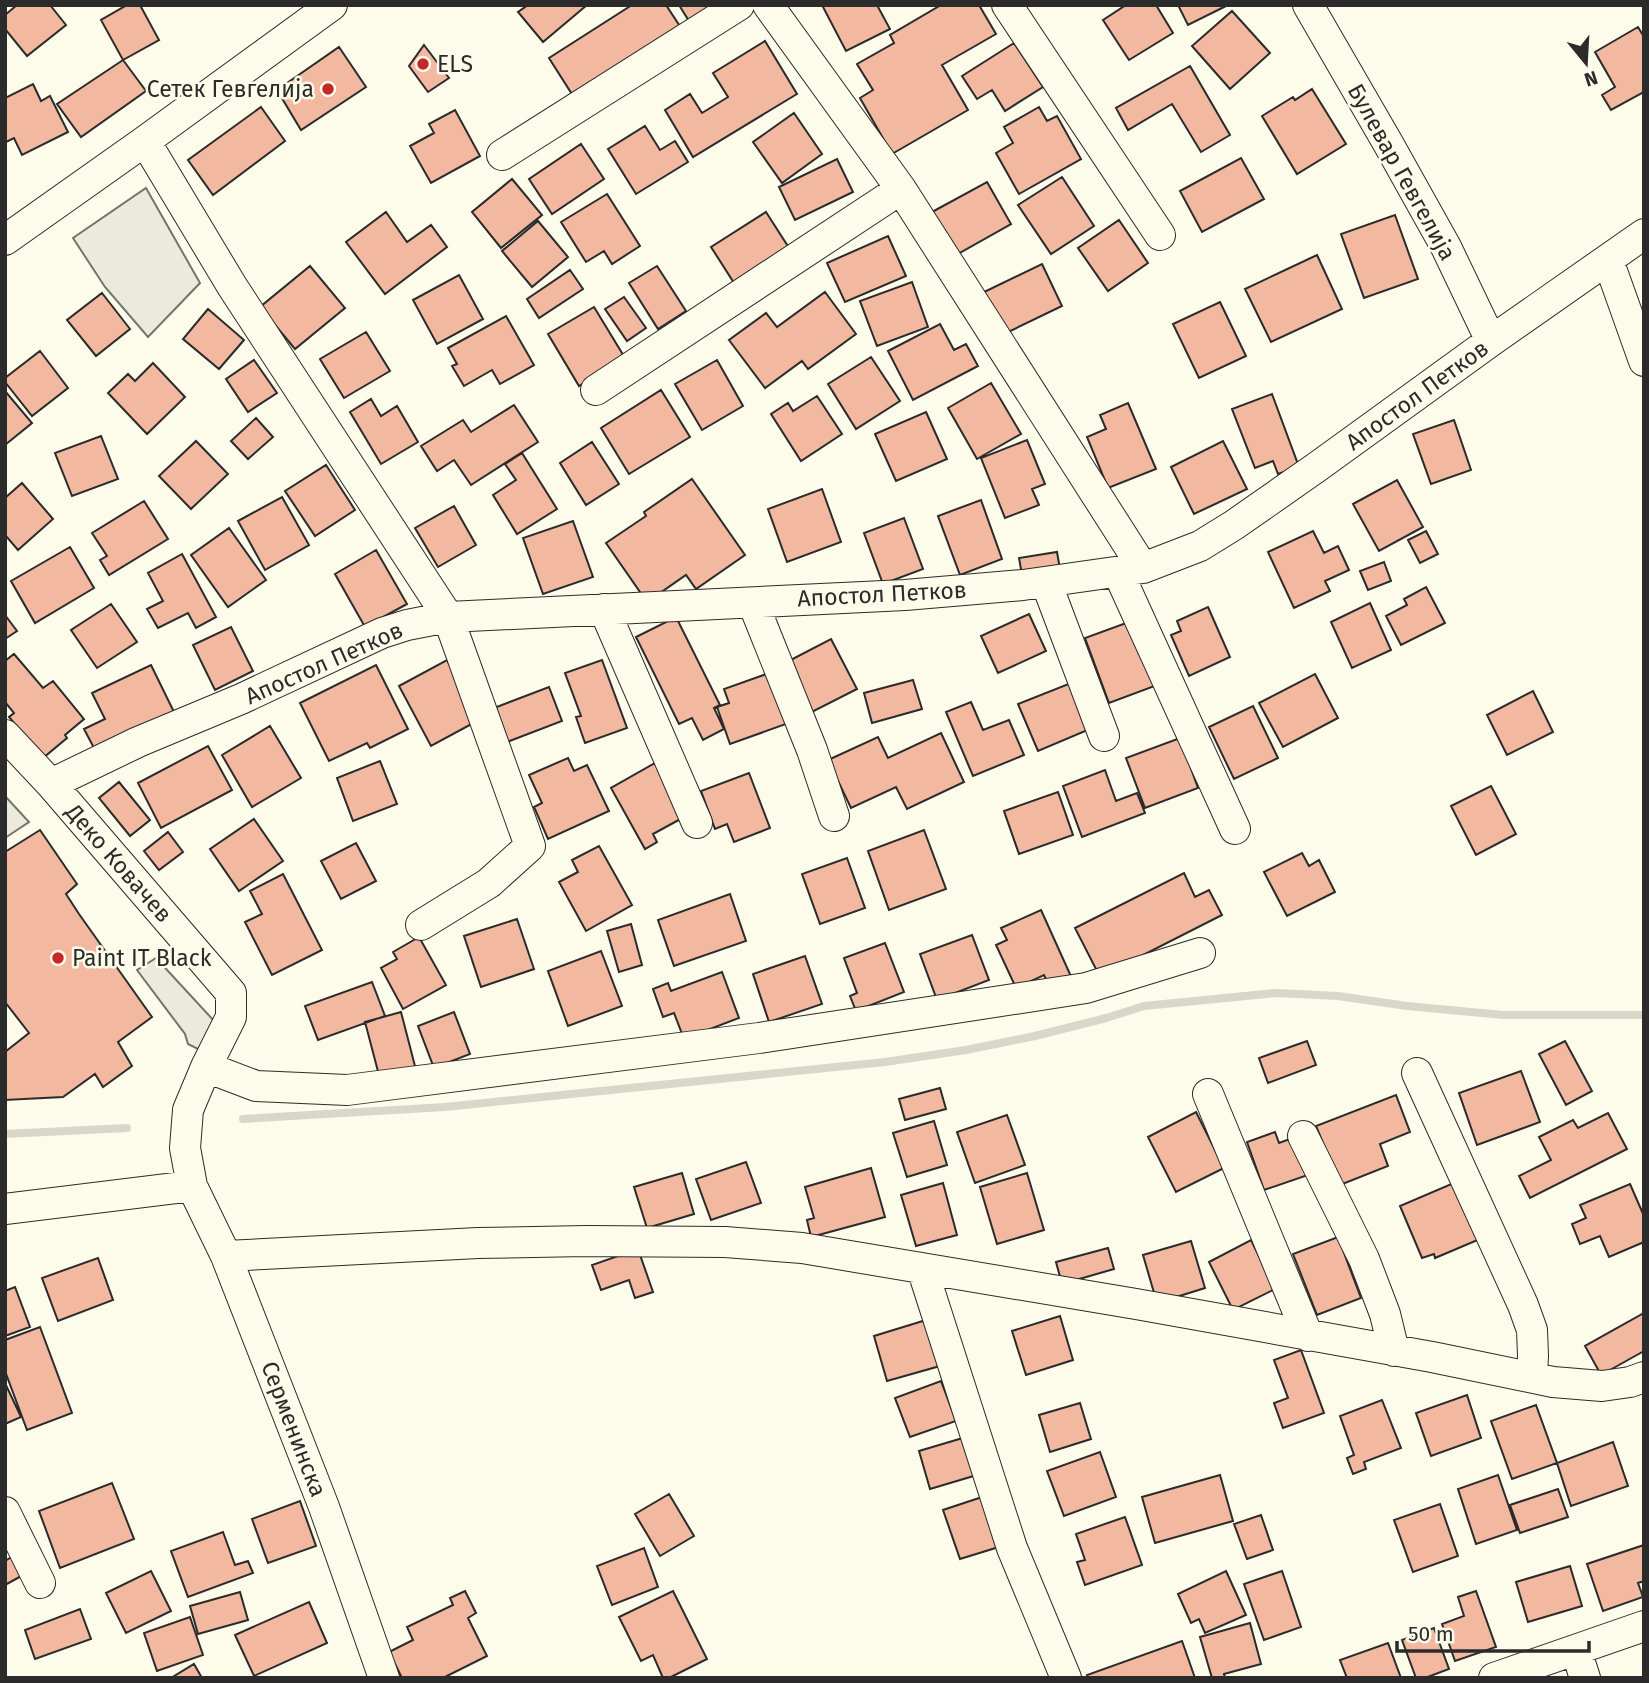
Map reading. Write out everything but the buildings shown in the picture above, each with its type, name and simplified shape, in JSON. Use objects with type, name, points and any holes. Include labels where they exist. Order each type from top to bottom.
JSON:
[{"type":"street","points":[[5,240],[332,5]]},
{"type":"street","points":[[502,155],[739,5]]},
{"type":"street","points":[[768,5],[901,189],[1130,570],[1235,829]]},
{"type":"street","points":[[1007,5],[1160,235]]},
{"type":"street","name":"Булевар Гевгелија","points":[[1308,5],[1447,247],[1491,341]]},
{"type":"street","points":[[145,141],[240,297],[448,617],[530,846],[489,883],[421,925]]},
{"type":"street","points":[[596,390],[901,189]]},
{"type":"street","name":"Апостол Петков","points":[[51,784],[138,742],[241,699],[382,633],[407,625],[448,617],[905,595],[1046,582],[1130,570],[1200,546],[1317,467],[1644,234]]},
{"type":"street","points":[[1608,260],[1644,361]]},
{"type":"street","points":[[1046,582],[1104,736]]},
{"type":"street","points":[[753,603],[812,750],[834,816]]},
{"type":"street","points":[[604,608],[696,823]]},
{"type":"street","name":"Деко Ковачев","points":[[5,735],[51,784],[231,993]]},
{"type":"street","points":[[206,1067],[256,1086],[347,1090],[758,1038],[1086,988],[1200,953]]},
{"type":"street","name":"Серменинска","points":[[231,993],[231,1017],[188,1110],[185,1148],[192,1186],[226,1256],[324,1507],[384,1678]]},
{"type":"street","points":[[1417,1073],[1523,1304],[1532,1329],[1532,1376]]},
{"type":"street","points":[[1208,1094],[1308,1336]]},
{"type":"street","points":[[1303,1136],[1364,1259],[1385,1314],[1394,1351]]},
{"type":"street","points":[[5,1209],[192,1186]]},
{"type":"street","points":[[226,1256],[478,1243],[586,1241],[724,1242],[802,1248],[1136,1304],[1553,1382],[1602,1387],[1644,1377]]},
{"type":"street","points":[[922,1268],[1012,1548],[1066,1678]]},
{"type":"street","points":[[5,1512],[40,1583]]},
{"type":"street","points":[[1494,1678],[1581,1664],[1644,1626]]},
{"type":"shaded area","points":[[146,188],[200,283],[148,337],[105,287],[73,238]]},
{"type":"shaded area","points":[[5,796],[29,822],[5,838]]},
{"type":"shaded area","points":[[156,958],[216,1023],[200,1050],[188,1044],[185,1034],[137,970]]},
{"type":"waterway","points":[[243,1119],[445,1107],[885,1062],[1035,1036],[1144,1006],[1276,993],[1338,996],[1503,1015],[1644,1015]]},
{"type":"waterway","points":[[5,1134],[127,1128]]},
{"type":"place","name":"ELS","points":[[423,64]]},
{"type":"place","name":"Сетек Гевгелија","points":[[328,89]]},
{"type":"place","name":"Paint IT Black","points":[[58,958]]}]
